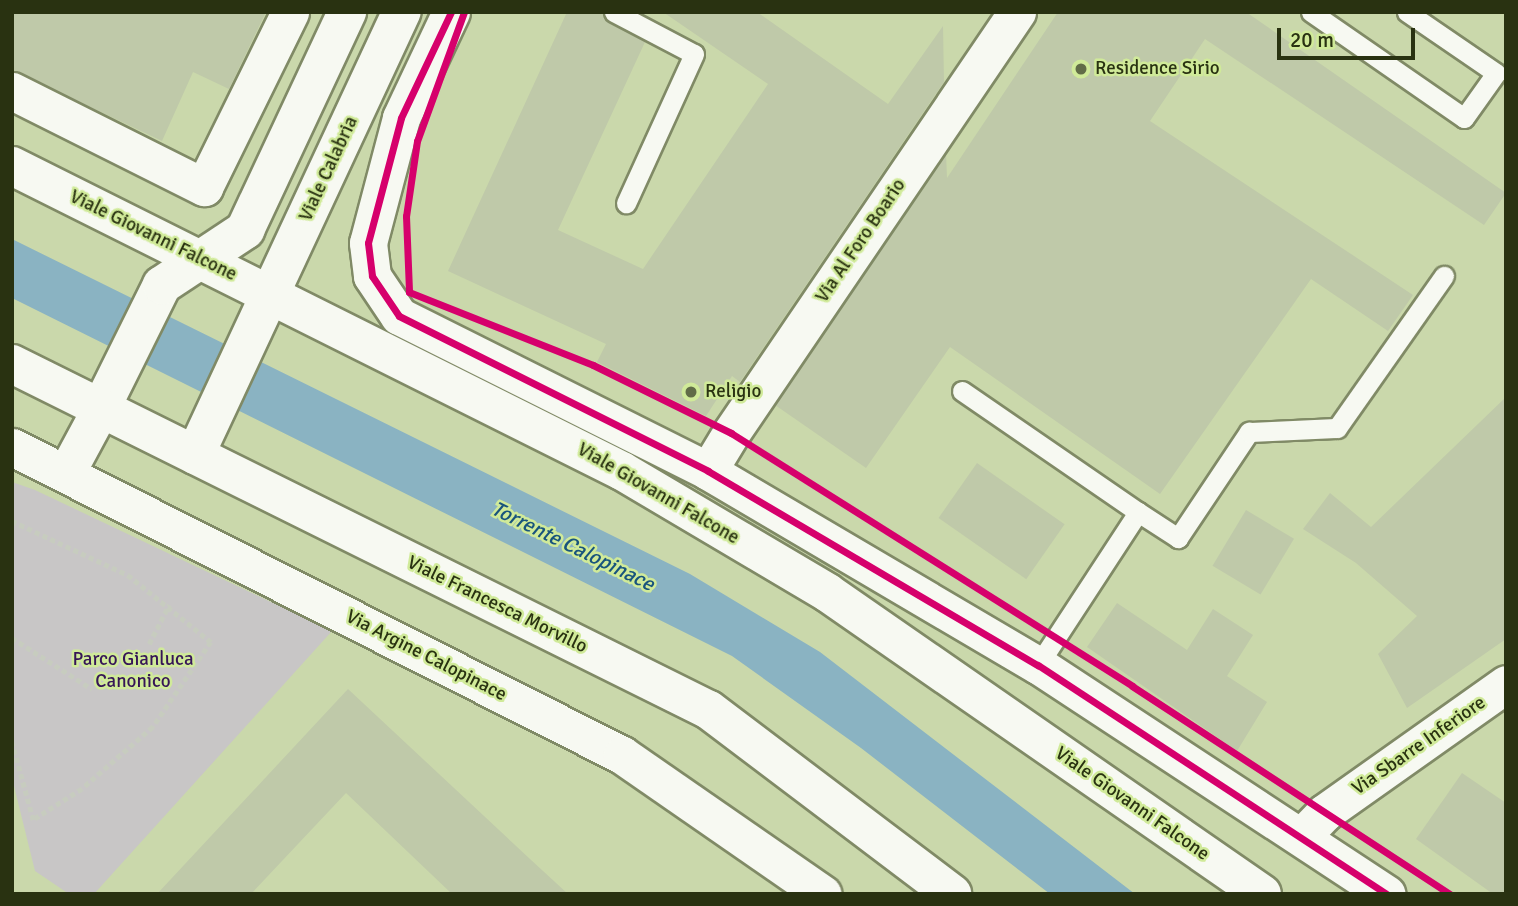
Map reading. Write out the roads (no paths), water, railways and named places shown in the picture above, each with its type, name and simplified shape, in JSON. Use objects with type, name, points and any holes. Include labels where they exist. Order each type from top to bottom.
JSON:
[{"type":"main road","points":[[108,394],[162,285],[245,230],[347,12]]},
{"type":"main road","name":"Viale Calabria","points":[[202,442],[402,12]]},
{"type":"main road","name":"Viale Giovanni Falcone","points":[[12,166],[199,259],[263,310],[622,471],[828,593],[1262,894]]},
{"type":"main road","name":"Viale Francesca Morvillo","points":[[12,363],[108,394],[709,710],[951,894]]},
{"type":"street","points":[[12,91],[204,187],[290,12]]},
{"type":"street","points":[[451,12],[401,118],[368,243],[372,276],[399,316],[708,471],[1038,665],[1387,894]]},
{"type":"street","name":"Via Al Foro Boario","points":[[708,471],[731,433],[1017,12]]},
{"type":"street","points":[[66,473],[108,394]]},
{"type":"street","name":"Via Argine Calopinace","points":[[12,447],[622,755],[823,894]]},
{"type":"street","name":"Via Sbarre Inferiore","points":[[1302,836],[1324,813],[1497,704]]},
{"type":"lane","points":[[614,12],[694,54],[626,202]]},
{"type":"lane","points":[[1311,12],[1464,118],[1496,73],[1407,12]]},
{"type":"lane","points":[[962,391],[1178,538],[1249,432],[1337,428],[1444,276]]},
{"type":"lane","points":[[1038,665],[1138,512]]},
{"type":"water","name":"Torrente Calopinace","points":[[12,239],[690,574],[820,652],[1135,894],[1050,894],[861,748],[732,656],[12,298]]},
{"type":"place","name":"Residence Sirio","points":[[1081,69]]},
{"type":"place","name":"Religio","points":[[691,392]]},
{"type":"park label","name":"Parco Gianluca Canonico","points":[[133,671]]}]
